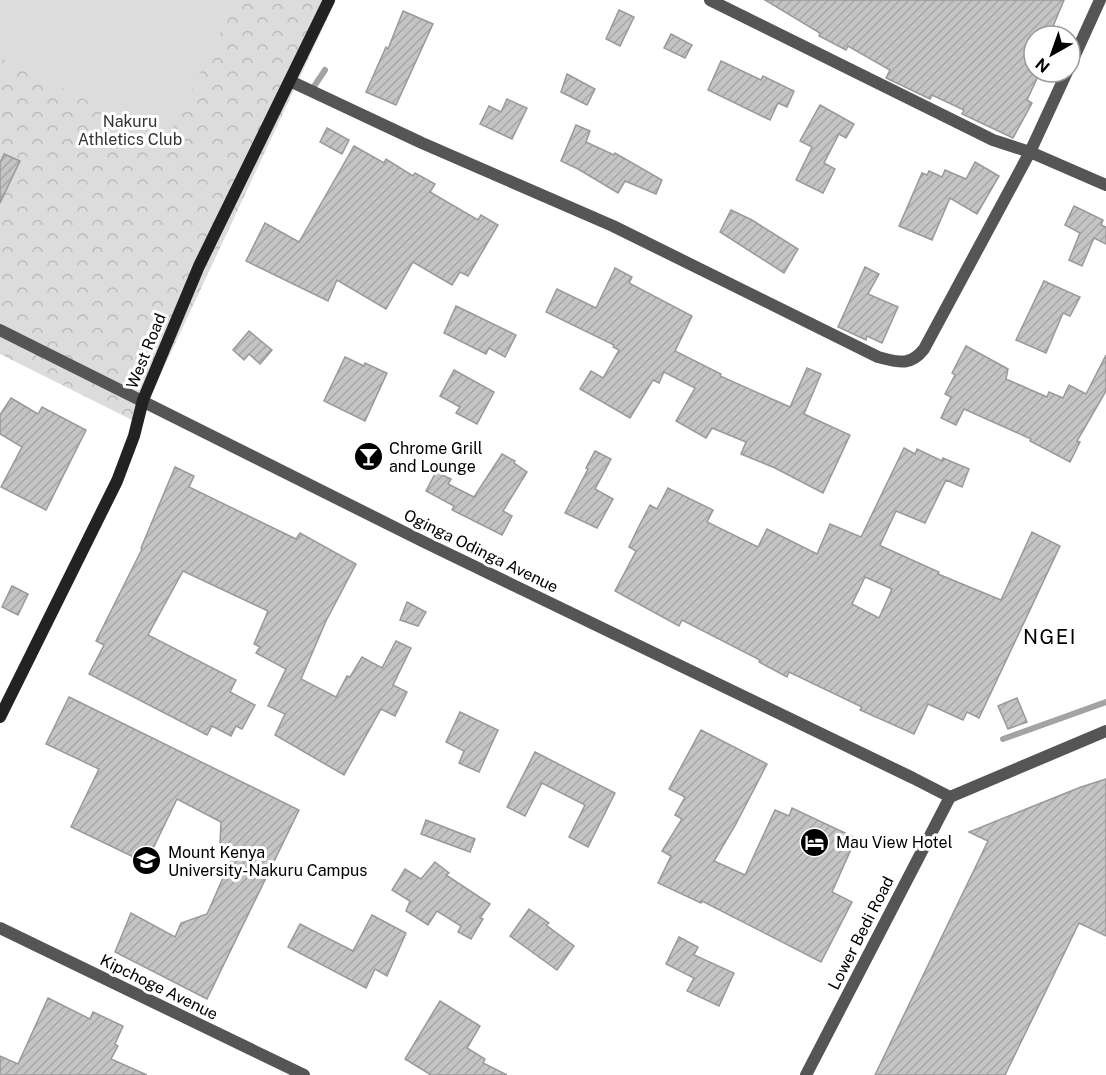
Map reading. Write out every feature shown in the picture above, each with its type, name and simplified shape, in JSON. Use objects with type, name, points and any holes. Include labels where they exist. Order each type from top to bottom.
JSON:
[{"type":"street","name":"West Road","points":[[0,717],[117,481],[134,436],[143,400],[199,266],[329,0]]},
{"type":"street","points":[[710,0],[993,140],[1030,152],[1106,185]]},
{"type":"street","points":[[1082,40],[1100,0]]},
{"type":"street","points":[[290,81],[422,143],[613,226],[878,357],[899,362],[918,357],[924,349],[1030,152],[1061,84]]},
{"type":"street","name":"Oginga Odinga Avenue","points":[[0,330],[435,547],[950,797]]},
{"type":"street","points":[[950,797],[1106,731]]},
{"type":"street","name":"Lower Bedi Road","points":[[806,1075],[950,797]]},
{"type":"street","name":"Kipchoge Avenue","points":[[0,928],[304,1075]]},
{"type":"green space","name":"Nakuru Athletics Club","points":[[0,0],[336,0],[138,423],[0,354]]},
{"type":"green space","points":[[0,0],[237,0],[167,139],[0,58]]},
{"type":"building","points":[[765,0],[1064,0],[1054,24],[1022,24],[1022,84],[1034,84],[1027,100],[1032,103],[1013,138],[962,114],[964,110],[932,95],[930,99],[886,78],[890,70],[848,46],[846,50],[819,36],[820,33]]},
{"type":"building","points":[[619,10],[634,17],[620,46],[606,39]]},
{"type":"building","points":[[403,11],[433,24],[396,105],[366,92],[386,47],[388,49]]},
{"type":"building","points":[[671,34],[692,45],[685,58],[664,48]]},
{"type":"building","points":[[721,61],[761,80],[763,76],[794,91],[787,107],[778,103],[770,120],[708,90]]},
{"type":"building","points":[[567,74],[595,89],[587,105],[561,92]]},
{"type":"building","points":[[507,99],[527,108],[512,139],[480,124],[489,106],[501,112]]},
{"type":"building","points":[[820,105],[854,124],[846,138],[839,134],[824,163],[835,169],[823,193],[796,180],[812,147],[800,141]]},
{"type":"building","points":[[576,125],[590,131],[586,142],[614,155],[615,153],[662,180],[656,194],[625,181],[618,193],[561,161]]},
{"type":"building","points":[[327,128],[349,140],[342,154],[320,142]]},
{"type":"building","points":[[354,146],[384,163],[386,159],[413,176],[415,173],[435,184],[430,192],[478,220],[481,215],[498,225],[468,276],[460,272],[452,285],[413,262],[386,309],[337,280],[328,301],[246,261],[265,223],[299,242]]},
{"type":"building","points":[[4,154],[20,161],[0,203],[0,163]]},
{"type":"building","points":[[975,162],[999,176],[977,214],[950,198],[932,240],[899,226],[922,173],[927,175],[929,171],[942,177],[945,170],[966,179]]},
{"type":"building","points":[[1074,206],[1103,220],[1101,225],[1106,227],[1106,244],[1094,238],[1082,266],[1069,260],[1080,233],[1065,225]]},
{"type":"building","points":[[731,210],[752,220],[798,249],[784,273],[720,232]]},
{"type":"building","points":[[865,267],[879,274],[868,294],[898,307],[882,343],[867,336],[866,340],[838,327]]},
{"type":"building","points":[[615,268],[632,277],[629,283],[692,316],[675,351],[721,374],[720,376],[790,407],[807,368],[821,374],[804,414],[850,435],[823,493],[775,468],[741,454],[746,442],[712,428],[706,438],[676,421],[695,388],[664,372],[659,383],[653,380],[630,418],[580,389],[591,371],[603,378],[619,350],[613,347],[614,345],[546,312],[557,289],[596,308]]},
{"type":"building","points":[[1044,281],[1080,297],[1070,316],[1063,313],[1046,353],[1016,340]]},
{"type":"building","points":[[456,306],[516,335],[505,357],[489,348],[486,354],[444,333]]},
{"type":"building","points":[[249,331],[272,350],[260,364],[249,354],[244,360],[233,350]]},
{"type":"building","points":[[966,346],[1008,369],[1006,379],[1047,397],[1049,392],[1063,398],[1069,385],[1086,394],[1106,355],[1106,391],[1077,441],[1080,442],[1070,462],[1030,441],[1031,439],[964,409],[956,425],[941,418],[951,397],[945,394],[955,375],[952,373]]},
{"type":"building","points":[[345,357],[387,373],[365,421],[324,401]]},
{"type":"building","points":[[454,370],[494,392],[477,424],[456,413],[460,407],[440,396]]},
{"type":"building","points":[[11,398],[38,414],[42,407],[86,430],[46,510],[1,487],[22,447],[0,434],[0,415]]},
{"type":"building","points":[[904,448],[915,454],[917,449],[942,461],[943,458],[969,469],[962,487],[946,480],[925,523],[896,511],[881,546],[939,572],[938,574],[1001,600],[1032,532],[1060,546],[979,718],[967,712],[963,720],[928,704],[914,734],[860,710],[862,707],[789,672],[787,677],[759,662],[760,660],[682,620],[679,626],[615,591],[636,551],[629,547],[637,530],[650,505],[657,509],[668,488],[713,510],[707,522],[758,547],[767,529],[817,554],[830,524],[861,537]],"holes":[[[865,577],[892,589],[879,618],[852,604]]]},
{"type":"building","points":[[595,451],[611,459],[595,489],[613,499],[597,528],[565,513]]},
{"type":"building","points":[[502,454],[515,461],[514,463],[527,472],[503,511],[512,516],[502,535],[452,510],[454,506],[426,491],[436,472],[451,479],[448,484],[474,497]]},
{"type":"building","points":[[175,467],[194,476],[189,487],[296,539],[300,533],[356,564],[326,621],[301,679],[336,697],[347,676],[350,677],[362,657],[382,668],[396,641],[411,648],[393,685],[407,692],[395,716],[381,709],[344,775],[275,735],[285,714],[268,706],[286,669],[256,653],[260,647],[254,644],[268,611],[183,571],[148,635],[236,680],[230,692],[255,705],[242,729],[236,726],[231,736],[212,726],[207,735],[89,674],[104,645],[96,641],[142,549]]},
{"type":"building","points":[[12,586],[28,594],[18,615],[2,607]]},
{"type":"building","points":[[407,602],[426,612],[418,626],[400,620]]},
{"type":"building","points":[[69,697],[299,810],[207,999],[115,952],[131,913],[175,937],[181,923],[207,914],[235,851],[220,843],[221,822],[177,799],[146,863],[71,827],[99,769],[46,744]]},
{"type":"building","points":[[1017,698],[1027,722],[1008,729],[998,706]]},
{"type":"building","points":[[460,712],[498,730],[479,772],[459,763],[464,751],[446,742]]},
{"type":"building","points":[[701,730],[767,764],[714,861],[745,875],[775,810],[789,816],[792,808],[856,838],[832,892],[852,902],[821,962],[702,901],[701,903],[658,883],[671,856],[662,851],[682,819],[675,815],[685,797],[669,789]]},
{"type":"building","points":[[535,752],[615,793],[588,847],[569,837],[585,805],[542,783],[525,816],[507,807]]},
{"type":"building","points":[[1106,779],[1106,936],[1079,923],[1005,1075],[875,1075],[988,841],[969,832]]},
{"type":"building","points":[[426,820],[475,839],[470,852],[421,834]]},
{"type":"building","points":[[435,862],[449,873],[446,875],[490,904],[480,918],[483,919],[471,939],[458,932],[461,926],[437,911],[428,925],[406,911],[410,901],[392,890],[405,869],[421,879]]},
{"type":"building","points":[[529,909],[549,923],[546,925],[574,946],[557,970],[510,936]]},
{"type":"building","points":[[372,915],[406,933],[387,976],[375,969],[366,988],[288,947],[300,924],[353,951]]},
{"type":"building","points":[[679,937],[698,947],[694,955],[734,973],[719,1006],[687,991],[694,978],[666,964]]},
{"type":"building","points":[[48,998],[90,1019],[93,1012],[123,1026],[115,1044],[118,1046],[111,1059],[147,1075],[0,1075],[0,1056],[18,1064]]},
{"type":"building","points":[[440,1001],[480,1026],[467,1048],[485,1059],[483,1063],[507,1075],[431,1075],[405,1059]]},
{"type":"waterway","points":[[313,88],[325,70]]},
{"type":"waterway","points":[[1003,739],[1106,702]]},
{"type":"place","name":"Chrome Grill and Lounge","points":[[368,457]]},
{"type":"place","name":"Mau View Hotel","points":[[815,842]]},
{"type":"place","name":"Mount Kenya University-Nakuru Campus","points":[[147,861]]},
{"type":"district","name":"NGEI","points":[[1050,637]]}]
